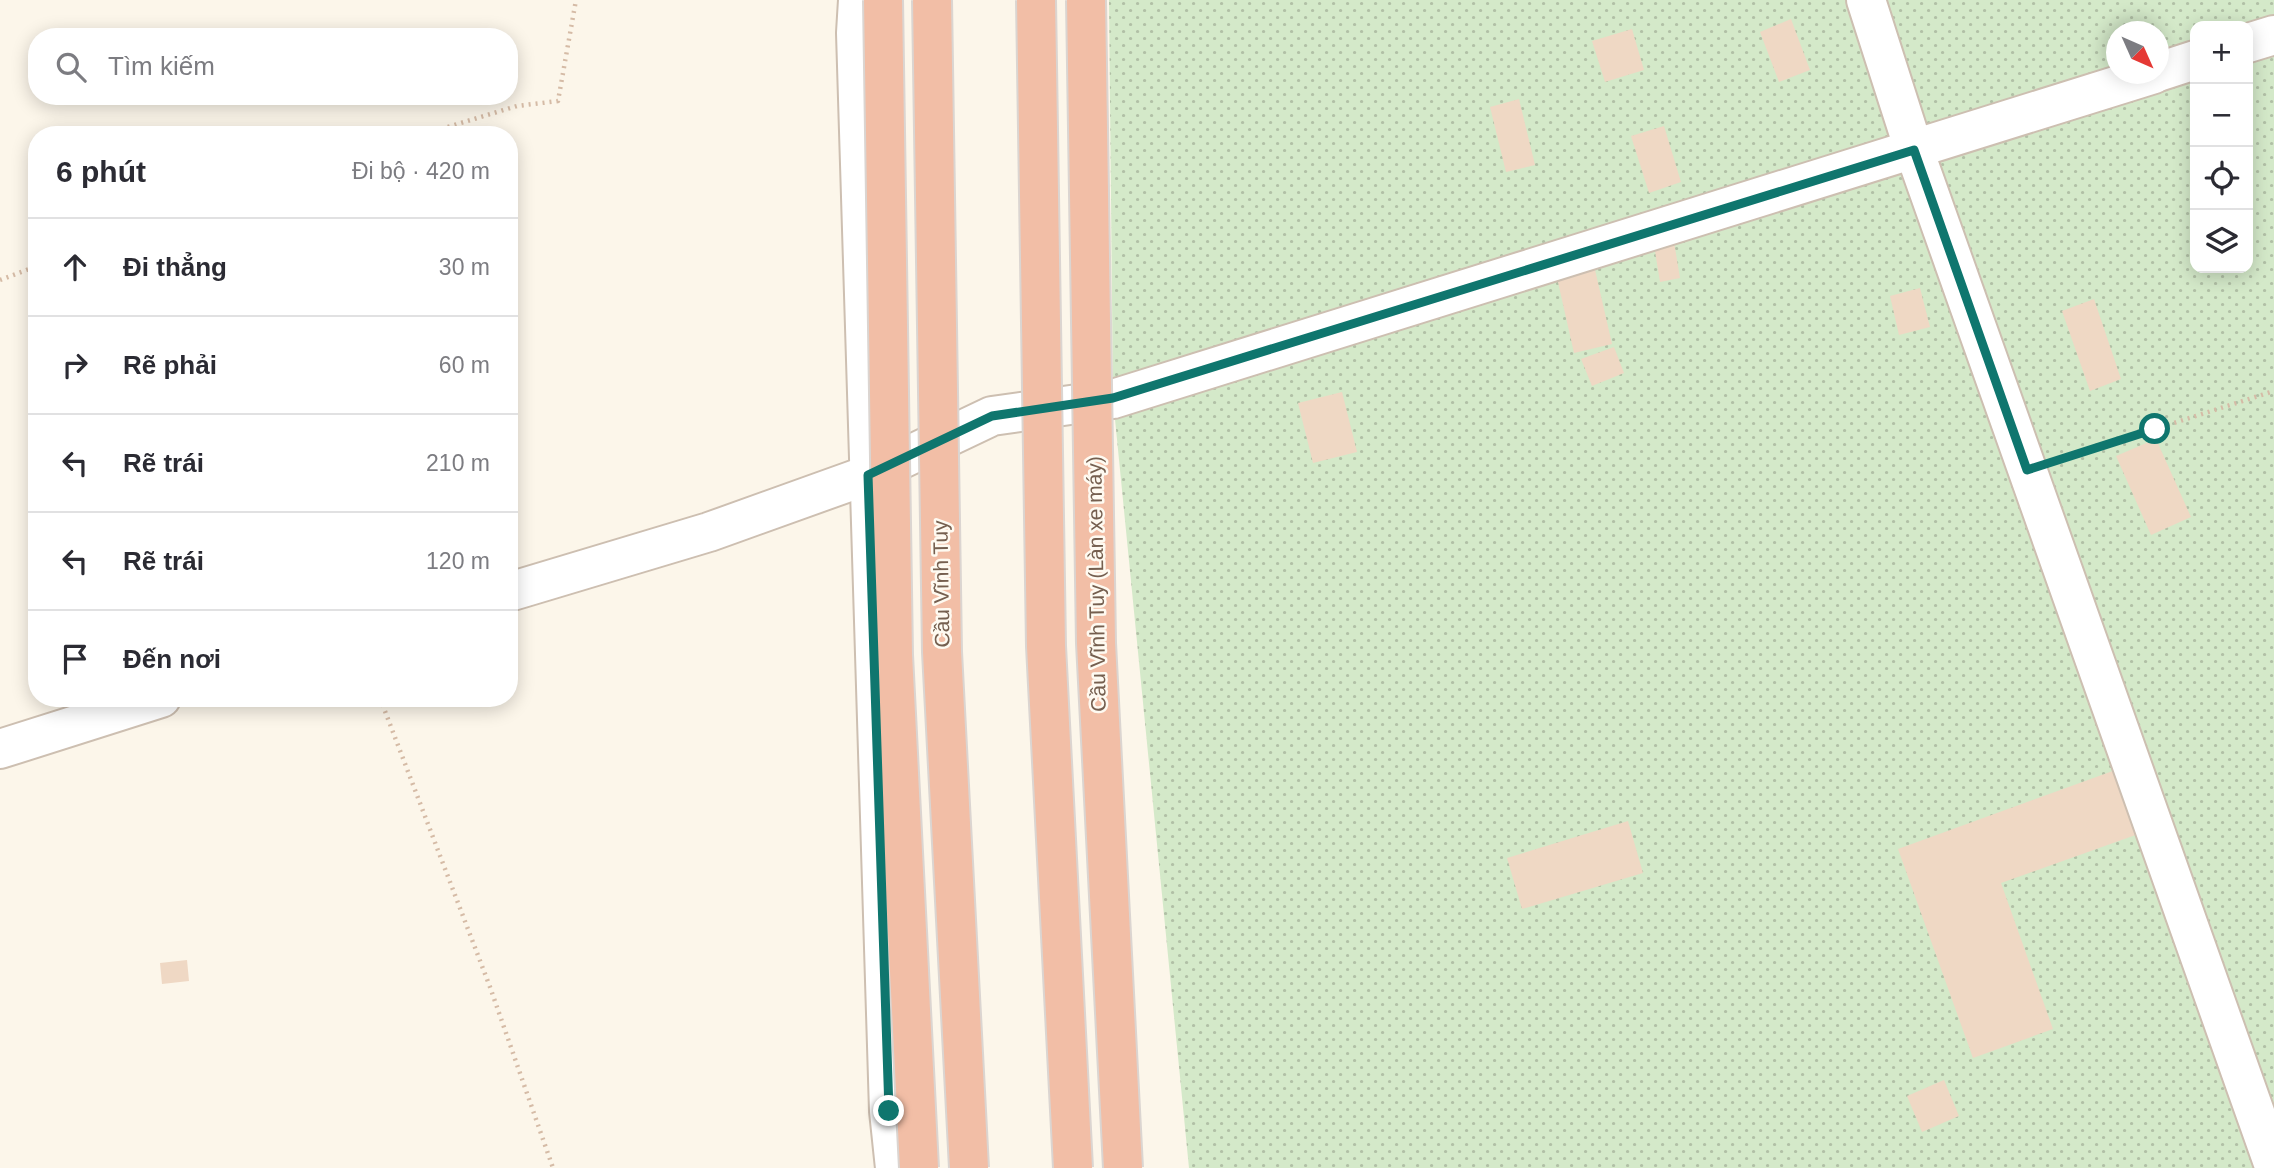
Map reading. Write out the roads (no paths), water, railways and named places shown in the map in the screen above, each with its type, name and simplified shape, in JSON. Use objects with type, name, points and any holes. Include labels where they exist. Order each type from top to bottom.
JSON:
[{"type":"highway","points":[[883,0],[892,655],[919,1168]]},
{"type":"highway","name":"Cầu Vĩnh Tuy","points":[[932,0],[942,652],[969,1168]]},
{"type":"highway","points":[[1036,0],[1046,646],[1073,1168]]},
{"type":"highway","name":"Cầu Vĩnh Tuy (Làn xe máy)","points":[[1086,0],[1096,643],[1123,1168]]},
{"type":"street","points":[[858,0],[856,33],[868,475],[889,1111],[895,1168]]},
{"type":"street","points":[[1866,0],[1914,150],[2274,1166]]},
{"type":"street","points":[[2253,41],[2274,35]]},
{"type":"street","points":[[2169,69],[2190,62]]},
{"type":"street","points":[[518,589],[709,532],[868,475],[992,416],[1113,398],[2121,84]]},
{"type":"street","points":[[0,749],[133,707]]}]
